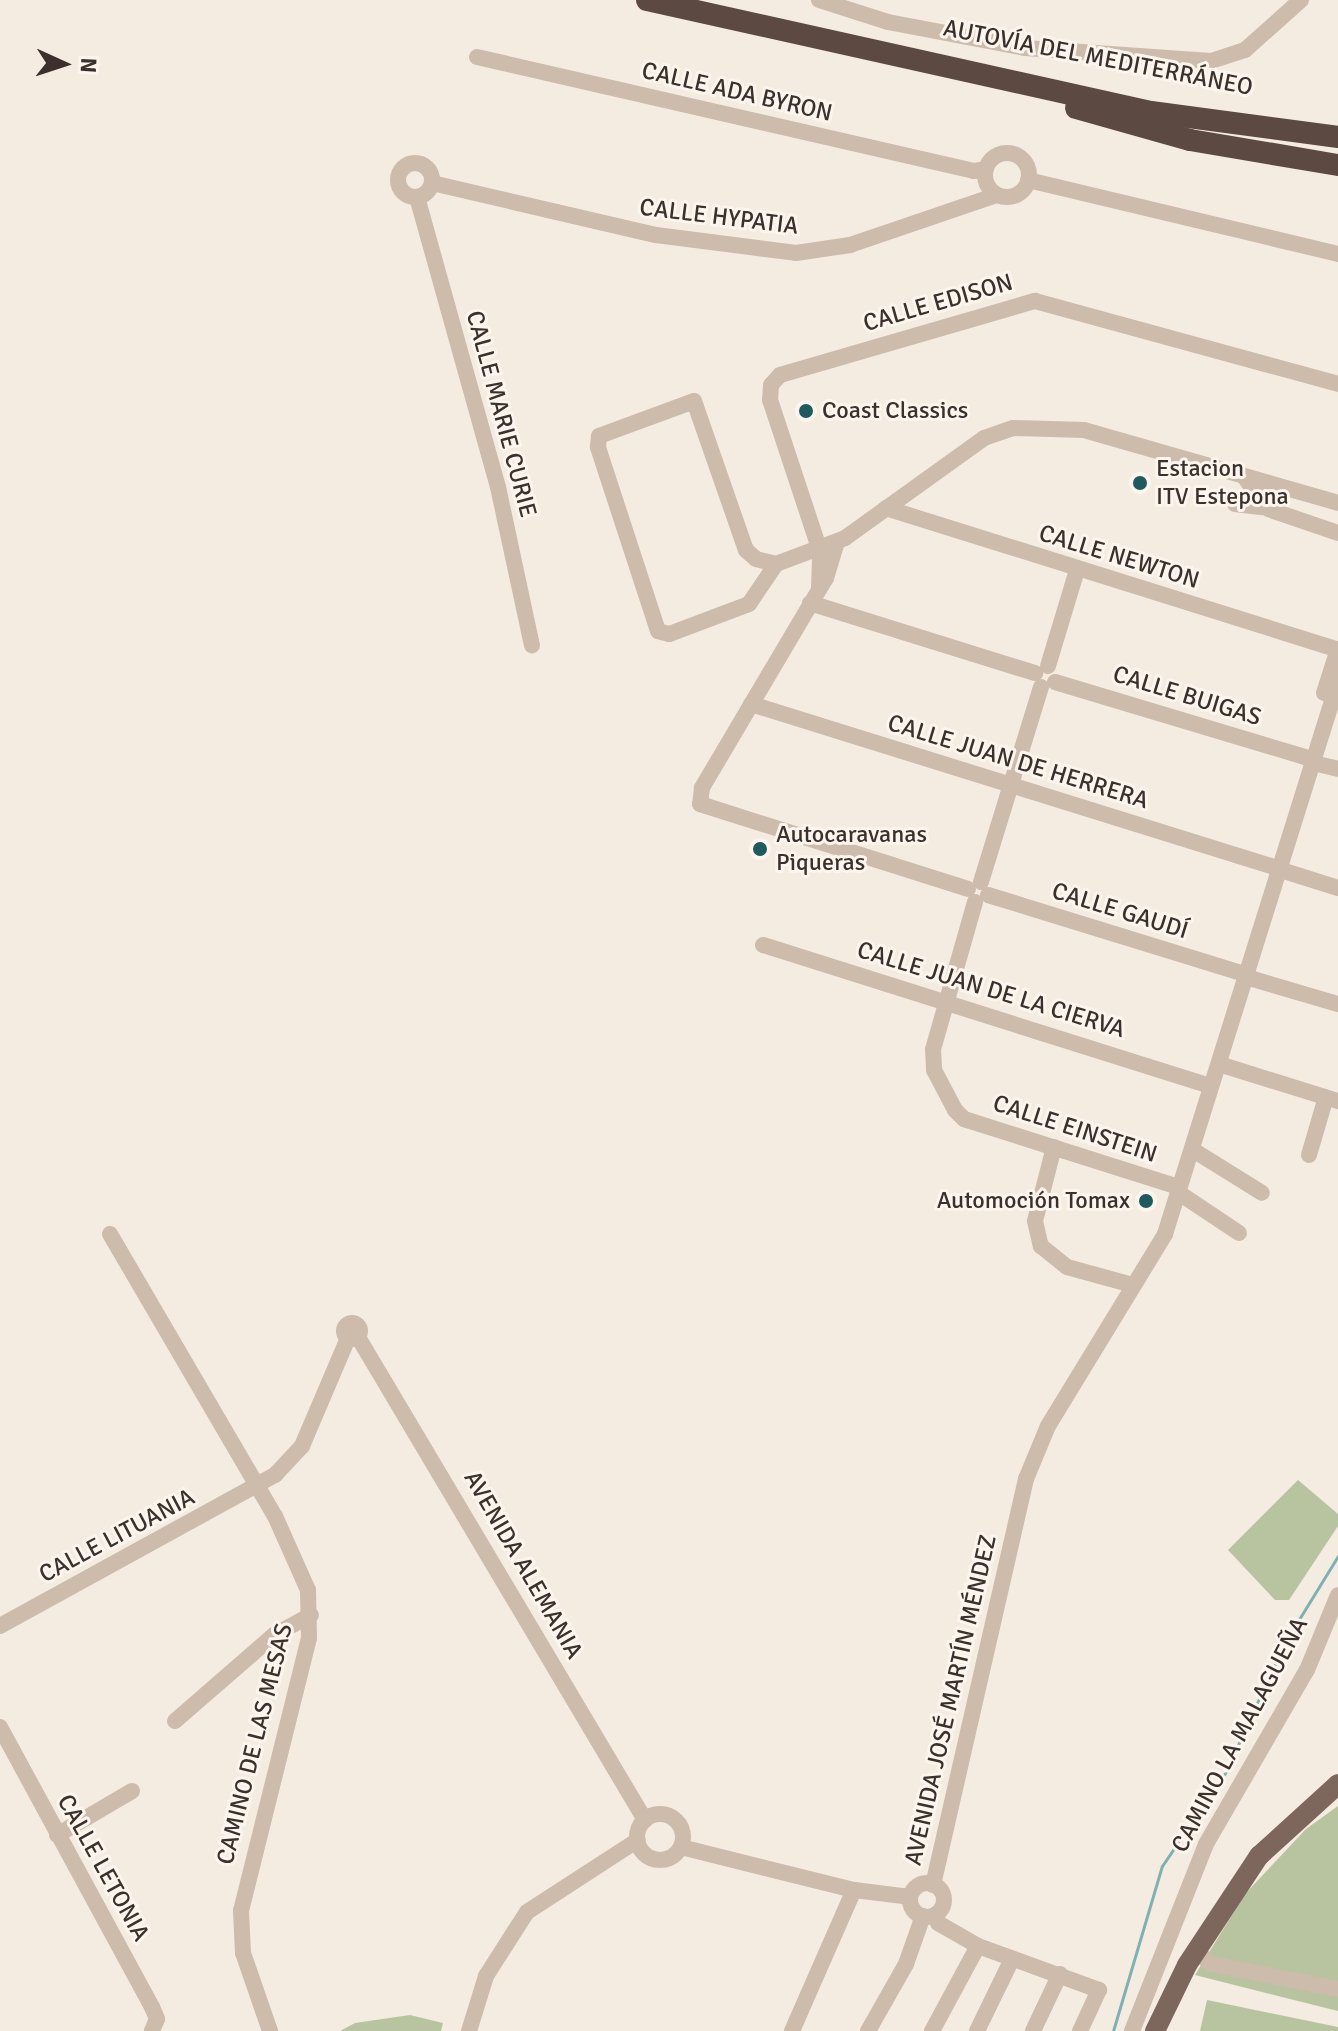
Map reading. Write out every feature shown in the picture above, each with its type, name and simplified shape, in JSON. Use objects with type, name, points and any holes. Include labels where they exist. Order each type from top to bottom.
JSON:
[{"type":"highway","name":"AUTOVÍA DEL MEDITERRÁNEO","points":[[647,0],[1175,116],[1338,137]]},
{"type":"highway","name":"AUTOVÍA DEL MEDITERRÁNEO","points":[[710,0],[1153,100],[1338,126]]},
{"type":"highway","name":"AUTOVÍA DEL MEDITERRÁNEO","points":[[961,71],[1110,120],[1234,148]]},
{"type":"highway","points":[[1234,148],[1338,165]]},
{"type":"highway","points":[[1234,148],[1338,174]]},
{"type":"main road","points":[[1155,2031],[1196,1951],[1244,1880],[1284,1829],[1338,1784]]},
{"type":"main road","points":[[1244,1880],[1338,1795]]},
{"type":"street","points":[[819,0],[888,22],[1025,48],[1187,60],[1238,55],[1301,0]]},
{"type":"street","points":[[1279,0],[1283,18]]},
{"type":"street","name":"CALLE ADA BYRON","points":[[477,57],[958,167],[986,169]]},
{"type":"street","points":[[1001,154],[1016,155],[1026,165],[1028,180],[1016,195],[997,195],[987,184],[986,169],[1001,154]]},
{"type":"street","points":[[415,163],[424,166],[432,183],[417,197],[399,188],[402,169],[415,163]]},
{"type":"street","points":[[1028,180],[1338,254]]},
{"type":"street","name":"CALLE HYPATIA","points":[[432,183],[656,235],[796,253],[850,245],[997,195]]},
{"type":"street","name":"CALLE MARIE CURIE","points":[[417,197],[498,487],[532,645]]},
{"type":"street","name":"CALLE EDISON","points":[[820,551],[770,400],[771,385],[780,375],[1035,301],[1338,384]]},
{"type":"street","points":[[776,564],[749,604],[669,634],[658,631],[598,447],[599,436],[694,401],[746,550],[756,559],[776,564],[820,551],[837,542],[984,438],[1013,428],[1084,430],[1338,503]]},
{"type":"street","points":[[1244,476],[1268,508]]},
{"type":"street","points":[[1268,508],[1290,489]]},
{"type":"street","points":[[1235,504],[1268,508],[1338,533]]},
{"type":"street","name":"CALLE NEWTON","points":[[886,508],[1338,650]]},
{"type":"street","points":[[751,704],[819,588],[837,542]]},
{"type":"street","points":[[819,588],[820,551]]},
{"type":"street","points":[[947,999],[1077,570]]},
{"type":"street","name":"CALLE BUIGAS","points":[[810,603],[1338,769]]},
{"type":"street","name":"AVENIDA JOSÉ MARTÍN MÉNDEZ","points":[[933,1885],[1015,1526],[1065,1400],[1165,1234],[1203,1084],[1276,868],[1338,650]]},
{"type":"street","name":"AVENIDA JOSÉ MARTÍN MÉNDEZ","points":[[1276,868],[1291,837],[1309,760],[1338,682]]},
{"type":"street","name":"CALLE JUAN DE HERRERA","points":[[751,704],[1338,888]]},
{"type":"street","name":"CALLE GAUDÍ","points":[[751,704],[699,797],[706,808],[1338,1004]]},
{"type":"street","name":"CALLE JUAN DE LA CIERVA","points":[[763,945],[947,999],[1203,1084]]},
{"type":"street","name":"AVENIDA JOSÉ MARTÍN MÉNDEZ","points":[[1133,1285],[1193,1150],[1238,1004],[1242,974]]},
{"type":"street","name":"CALLE EINSTEIN","points":[[947,999],[932,1060],[948,1100],[964,1119],[1176,1189],[1239,1233]]},
{"type":"street","name":"AVENIDA JOSÉ MARTÍN MÉNDEZ","points":[[1218,1036],[1219,1064]]},
{"type":"street","points":[[1219,1064],[1332,1099],[1309,1155]]},
{"type":"street","points":[[1054,1147],[1035,1221],[1041,1246],[1067,1267],[1133,1285]]},
{"type":"street","points":[[1193,1150],[1262,1193]]},
{"type":"street","name":"CAMINO DE LAS MESAS","points":[[110,1234],[299,1560],[311,1615],[241,1911],[243,1953],[270,2028]]},
{"type":"street","name":"CALLE LITUANIA","points":[[0,1626],[257,1488],[302,1446],[353,1337]]},
{"type":"street","name":"AVENIDA ALEMANIA","points":[[353,1337],[645,1820]]},
{"type":"street","name":"CAMINO LA MALAGUEÑA","points":[[1132,2031],[1206,1844],[1307,1670],[1338,1595]]},
{"type":"street","points":[[175,1721],[274,1635],[311,1615]]},
{"type":"street","name":"CALLE LETONIA","points":[[0,1727],[152,2007],[157,2019],[152,2031]]},
{"type":"street","points":[[57,1835],[132,1791]]},
{"type":"street","points":[[469,2031],[486,1976],[527,1912],[638,1840],[645,1820],[662,1814],[677,1822],[681,1847]]},
{"type":"street","points":[[638,1840],[644,1853],[656,1860],[671,1858],[681,1847]]},
{"type":"street","points":[[681,1847],[854,1890],[910,1897]]},
{"type":"street","points":[[868,2031],[906,1964],[929,1915],[943,1897],[933,1885],[917,1887],[910,1897],[913,1909],[929,1915],[978,1946],[1099,1990],[1080,2031]]},
{"type":"street","points":[[792,2031],[854,1890]]},
{"type":"street","points":[[936,2030],[978,1946]]},
{"type":"street","points":[[1196,1951],[1211,1964],[1231,1968],[1241,1966],[1338,1989]]},
{"type":"street","points":[[977,2031],[1012,1959]]},
{"type":"street","points":[[1231,1968],[1238,1975],[1338,1999]]},
{"type":"street","points":[[1033,2031],[1060,1974]]},
{"type":"green space","points":[[1298,1480],[1338,1514],[1338,1526],[1289,1600],[1275,1600],[1228,1550]]},
{"type":"green space","points":[[1338,1806],[1338,2011],[1195,1975],[1245,1894],[1306,1829]]},
{"type":"green space","points":[[1207,2000],[1338,2027],[1338,2031],[1200,2031]]},
{"type":"green space","points":[[410,2015],[443,2023],[441,2031],[340,2031],[355,2023]]},
{"type":"waterway","points":[[1113,2031],[1162,1866],[1225,1773],[1285,1642],[1338,1556]]},
{"type":"place","name":"Coast Classics","points":[[806,411]]},
{"type":"place","name":"Estacion ITV Estepona","points":[[1140,483]]},
{"type":"place","name":"Autocaravanas Piqueras","points":[[760,849]]},
{"type":"place","name":"Automoción Tomax","points":[[1146,1201]]}]
